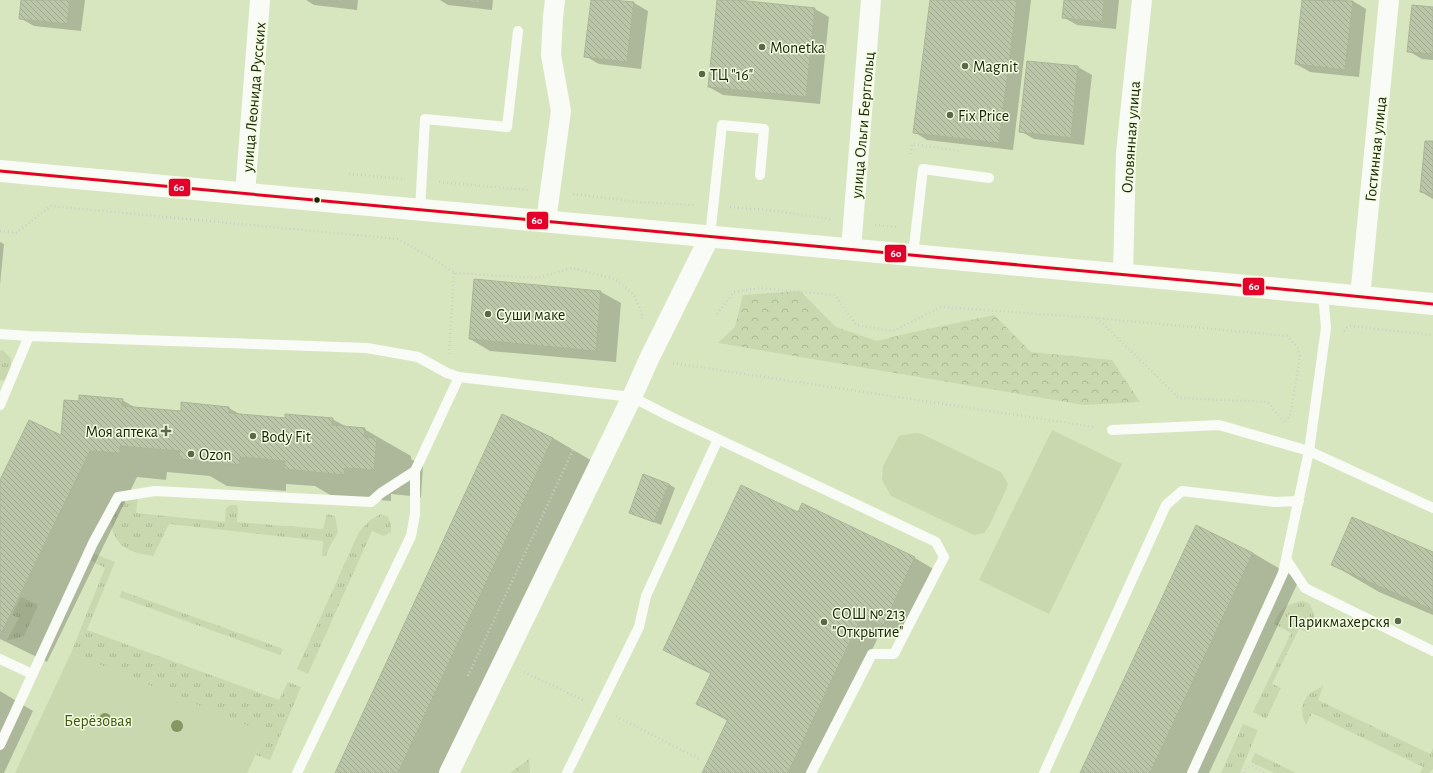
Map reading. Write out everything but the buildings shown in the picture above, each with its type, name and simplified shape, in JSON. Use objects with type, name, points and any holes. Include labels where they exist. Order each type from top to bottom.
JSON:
[{"type":"street","name":"улица Леонида Русских","points":[[245,194],[260,0]]},
{"type":"street","points":[[546,221],[561,111],[551,55],[552,17],[555,0]]},
{"type":"street","name":"улица Ольги Берггольц","points":[[852,249],[872,0]]},
{"type":"street","name":"Оловянная улица","points":[[1123,274],[1126,153],[1142,0]]},
{"type":"street","name":"Гостинная улица","points":[[1360,298],[1389,0]]},
{"type":"street","points":[[0,171],[1123,274],[1433,304]]},
{"type":"street","points":[[449,773],[632,397],[648,359],[710,236]]},
{"type":"lane","points":[[420,210],[425,119],[507,127],[518,30]]},
{"type":"lane","points":[[710,236],[722,125],[764,128],[760,175]]},
{"type":"lane","points":[[913,255],[923,169],[989,178]]},
{"type":"lane","points":[[1192,773],[1283,572],[1309,451],[1326,328],[1323,293]]},
{"type":"lane","points":[[0,334],[367,348],[418,357],[448,373],[460,377],[632,397],[669,416],[936,542],[944,557],[894,654],[872,654],[811,773]]},
{"type":"lane","points":[[0,405],[29,336]]},
{"type":"lane","points":[[297,773],[411,536],[415,514],[415,471],[460,377]]},
{"type":"lane","points":[[1112,430],[1219,424],[1309,451],[1433,508]]},
{"type":"lane","points":[[567,773],[639,627],[646,596],[718,439]]},
{"type":"lane","points":[[0,745],[92,543],[118,497],[155,491],[371,502],[381,493],[415,471]]},
{"type":"lane","points":[[1044,773],[1166,504],[1182,491],[1275,502],[1298,501]]},
{"type":"lane","points":[[1286,559],[1305,588],[1433,651]]},
{"type":"lane","points":[[0,659],[32,674]]},
{"type":"path","points":[[910,159],[912,144],[959,151]]},
{"type":"path","points":[[349,174],[550,192],[639,202],[768,210],[854,223],[902,227]]},
{"type":"path","points":[[0,231],[16,233],[51,206],[398,239],[435,260],[454,273],[537,278],[572,268],[615,279],[633,294],[642,313],[642,321]]},
{"type":"path","points":[[448,373],[454,273]]},
{"type":"path","points":[[717,314],[734,292],[760,288],[835,295],[856,325],[893,331],[941,307],[1097,318],[1286,336],[1298,348],[1300,356],[1290,416],[1284,423],[1268,402],[1179,398],[1097,318]]},
{"type":"path","points":[[1340,334],[1349,326],[1433,334]]},
{"type":"path","points":[[648,359],[1112,430]]},
{"type":"path","points":[[466,680],[573,450]]},
{"type":"path","points":[[1244,773],[1246,768],[1252,766],[1265,773]]},
{"type":"green space","points":[[800,291],[836,327],[877,341],[994,315],[1031,352],[1112,360],[1140,402],[1084,405],[718,343],[735,327],[743,295]]},
{"type":"green space","points":[[2,350],[11,358],[11,381],[0,380],[0,351]]},
{"type":"green space","points":[[1052,430],[1122,464],[1049,614],[979,580]]},
{"type":"green space","points":[[915,433],[922,434],[1001,472],[1008,484],[990,524],[984,533],[974,535],[891,496],[882,480],[883,466],[899,436]]},
{"type":"green space","points":[[138,497],[136,513],[225,522],[226,508],[230,505],[236,505],[238,508],[237,522],[323,529],[327,514],[335,516],[338,532],[326,556],[322,556],[323,541],[169,524],[153,556],[137,553],[126,548],[118,541],[112,530],[112,517],[118,505],[125,500]]},
{"type":"green space","points":[[381,514],[388,517],[391,524],[391,532],[384,536],[372,531],[308,674],[297,669],[359,532],[370,520]]},
{"type":"green space","points":[[92,553],[115,562],[87,630],[279,700],[288,682],[301,687],[270,760],[256,755],[265,733],[71,653],[105,568],[90,560]]},
{"type":"green space","points":[[122,591],[283,649],[280,655],[119,597]]},
{"type":"green space","points":[[21,597],[38,605],[24,636],[7,640],[19,618],[12,615]]},
{"type":"green space","points":[[1302,601],[1310,604],[1314,616],[1314,622],[1309,633],[1299,629],[1272,684],[1281,688],[1266,719],[1253,712],[1291,633],[1274,624],[1284,608]]},
{"type":"green space","name":"Берёзовая","points":[[71,653],[266,733],[247,773],[15,773]]},
{"type":"green space","points":[[1323,686],[1318,700],[1430,754],[1433,748],[1433,769],[1429,773],[1420,773],[1423,767],[1312,713],[1306,725],[1302,713],[1304,702],[1310,693]]},
{"type":"green space","points":[[1243,724],[1258,730],[1240,773],[1221,773]]},
{"type":"green space","points":[[1255,753],[1296,773],[1274,773],[1251,762]]},
{"type":"green space","points":[[529,759],[530,773],[510,773]]},
{"type":"transit line","name":"60","points":[[0,171],[1433,304]]},
{"type":"place","name":"Monetka","points":[[762,47]]},
{"type":"place","name":"Magnit","points":[[965,66]]},
{"type":"place","name":"ТЦ \"16\"","points":[[702,74]]},
{"type":"place","name":"Fix Price","points":[[950,115]]},
{"type":"place","name":"Суши маке","points":[[488,314]]},
{"type":"place","name":"Моя аптека","points":[[166,431]]},
{"type":"place","name":"Body Fit","points":[[253,436]]},
{"type":"place","name":"Ozon","points":[[191,454]]},
{"type":"place","name":"Парикмахерскя","points":[[1398,621]]},
{"type":"place","name":"СОШ № 213 \"Открытие\"","points":[[824,622]]}]
